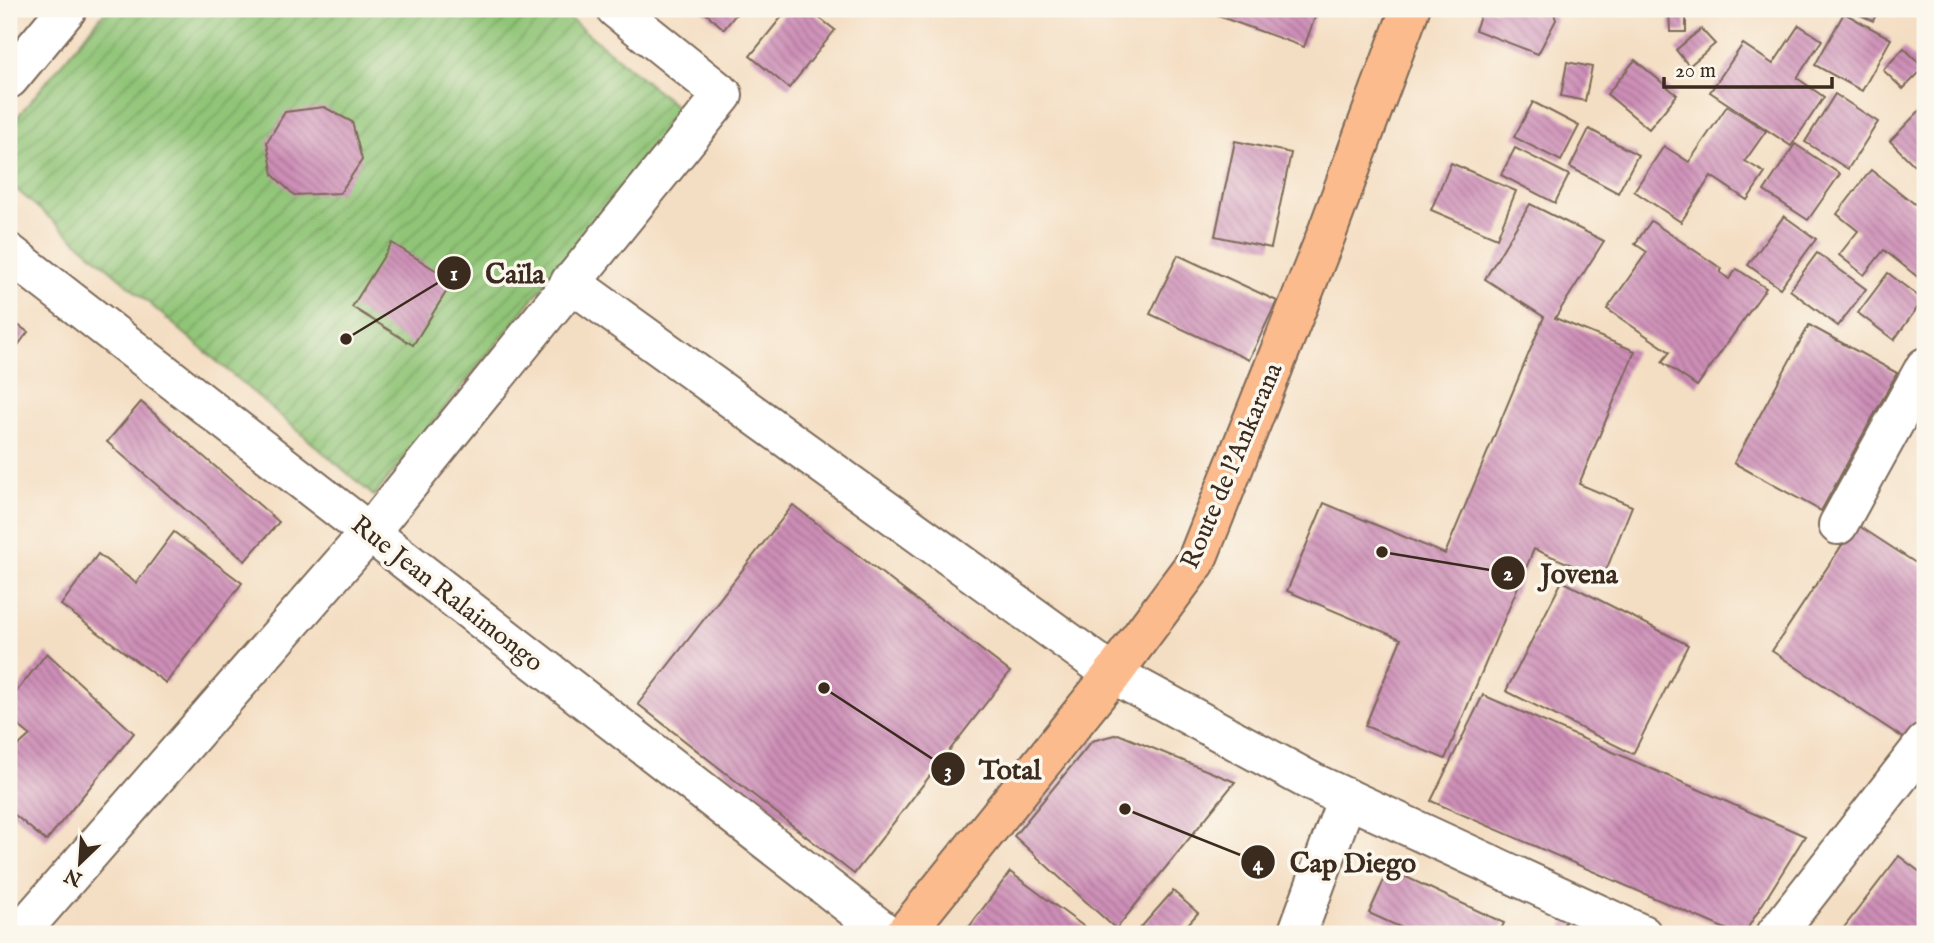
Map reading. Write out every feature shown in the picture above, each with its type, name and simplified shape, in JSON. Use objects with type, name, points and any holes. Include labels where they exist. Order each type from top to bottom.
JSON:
[{"type":"main road","name":"Route de l'Ankarana","points":[[904,934],[1113,674],[1196,562],[1325,238],[1410,9]]},
{"type":"street","points":[[9,79],[67,9]]},
{"type":"street","points":[[19,934],[369,533],[723,95],[616,9]]},
{"type":"street","name":"Rue Jean Ralaimongo","points":[[9,253],[887,934]]},
{"type":"street","points":[[570,282],[1113,674],[1312,782],[1642,934]]},
{"type":"street","points":[[1838,525],[1925,367]]},
{"type":"street","points":[[1776,934],[1925,743]]},
{"type":"street","points":[[1297,934],[1347,798]]},
{"type":"green space","points":[[107,9],[558,9],[683,112],[374,496],[9,183],[9,127]]},
{"type":"building","points":[[701,9],[740,9],[724,29]]},
{"type":"building","points":[[788,9],[808,9],[835,30],[789,88],[750,56]]},
{"type":"building","points":[[1199,9],[1318,9],[1304,47]]},
{"type":"building","points":[[1483,9],[1553,9],[1556,20],[1538,54],[1475,30]]},
{"type":"building","points":[[1669,9],[1686,9],[1686,32],[1670,32]]},
{"type":"building","points":[[1848,9],[1879,9],[1873,21]]},
{"type":"building","points":[[1844,13],[1891,39],[1862,91],[1815,65]]},
{"type":"building","points":[[1799,25],[1822,40],[1797,78],[1824,97],[1791,146],[1710,92],[1743,44],[1773,64]]},
{"type":"building","points":[[1701,29],[1715,44],[1689,66],[1676,50]]},
{"type":"building","points":[[1904,48],[1924,68],[1903,89],[1883,70]]},
{"type":"building","points":[[1635,60],[1677,95],[1649,129],[1607,94]]},
{"type":"building","points":[[1567,62],[1592,67],[1585,101],[1561,96]]},
{"type":"building","points":[[1835,94],[1878,122],[1848,169],[1805,142]]},
{"type":"building","points":[[1533,102],[1579,126],[1561,161],[1514,137]]},
{"type":"building","points":[[1925,105],[1925,176],[1890,141]]},
{"type":"building","points":[[1727,106],[1766,131],[1745,161],[1765,173],[1747,200],[1711,176],[1681,222],[1634,191],[1664,146],[1689,162]]},
{"type":"building","points":[[324,107],[352,122],[362,160],[340,193],[294,195],[273,175],[267,142],[285,112]]},
{"type":"building","points":[[1589,129],[1638,155],[1618,193],[1570,167]]},
{"type":"building","points":[[1235,141],[1291,153],[1271,248],[1215,236]]},
{"type":"building","points":[[1795,144],[1840,174],[1808,220],[1764,191]]},
{"type":"building","points":[[1515,148],[1569,175],[1555,203],[1501,175]]},
{"type":"building","points":[[1451,163],[1516,191],[1497,238],[1431,210]]},
{"type":"building","points":[[1871,170],[1925,212],[1925,283],[1884,250],[1864,275],[1839,255],[1858,231],[1837,214]]},
{"type":"building","points":[[1530,204],[1604,241],[1555,318],[1635,351],[1579,484],[1632,506],[1603,578],[1534,549],[1445,759],[1365,726],[1401,639],[1287,591],[1324,503],[1445,554],[1544,317],[1485,279]]},
{"type":"building","points":[[1784,216],[1816,239],[1780,288],[1748,265]]},
{"type":"building","points":[[1651,221],[1722,269],[1720,272],[1729,279],[1737,269],[1766,288],[1697,386],[1662,362],[1670,352],[1607,309],[1647,252],[1635,244]]},
{"type":"building","points":[[392,243],[453,281],[413,345],[352,307]]},
{"type":"building","points":[[1817,253],[1866,289],[1838,326],[1790,290]]},
{"type":"building","points":[[1178,255],[1277,301],[1249,360],[1150,314]]},
{"type":"building","points":[[1888,273],[1923,300],[1894,340],[1858,313]]},
{"type":"building","points":[[9,319],[28,332],[9,357]]},
{"type":"building","points":[[1809,325],[1897,373],[1821,511],[1734,463]]},
{"type":"building","points":[[141,402],[279,522],[245,561],[107,442]]},
{"type":"building","points":[[1925,407],[1925,434],[1912,425]]},
{"type":"building","points":[[793,505],[1010,672],[854,874],[638,704]]},
{"type":"building","points":[[1856,524],[1925,569],[1925,734],[1917,747],[1772,651]]},
{"type":"building","points":[[174,532],[242,583],[166,683],[61,605],[98,554],[136,583]]},
{"type":"building","points":[[1562,581],[1688,645],[1633,754],[1506,691]]},
{"type":"building","points":[[47,653],[134,733],[46,841],[9,810],[9,754],[30,735],[9,718],[9,701]]},
{"type":"building","points":[[1483,695],[1805,836],[1744,934],[1737,934],[1431,801]]},
{"type":"building","points":[[1118,734],[1235,782],[1116,929],[1014,836],[1092,741]]},
{"type":"building","points":[[1899,856],[1925,876],[1925,934],[1839,934]]},
{"type":"building","points":[[1389,869],[1504,923],[1499,934],[1415,934],[1369,913]]},
{"type":"building","points":[[1010,872],[1094,934],[964,934]]},
{"type":"building","points":[[1173,891],[1198,913],[1179,934],[1135,934]]},
{"type":"building","points":[[1567,918],[1598,934],[1559,934]]},
{"type":"place","name":"Caïla","points":[[346,339]]},
{"type":"place","name":"Jovena","points":[[1382,552]]},
{"type":"place","name":"Total","points":[[824,688]]},
{"type":"place","name":"Cap Diego","points":[[1125,809]]}]
